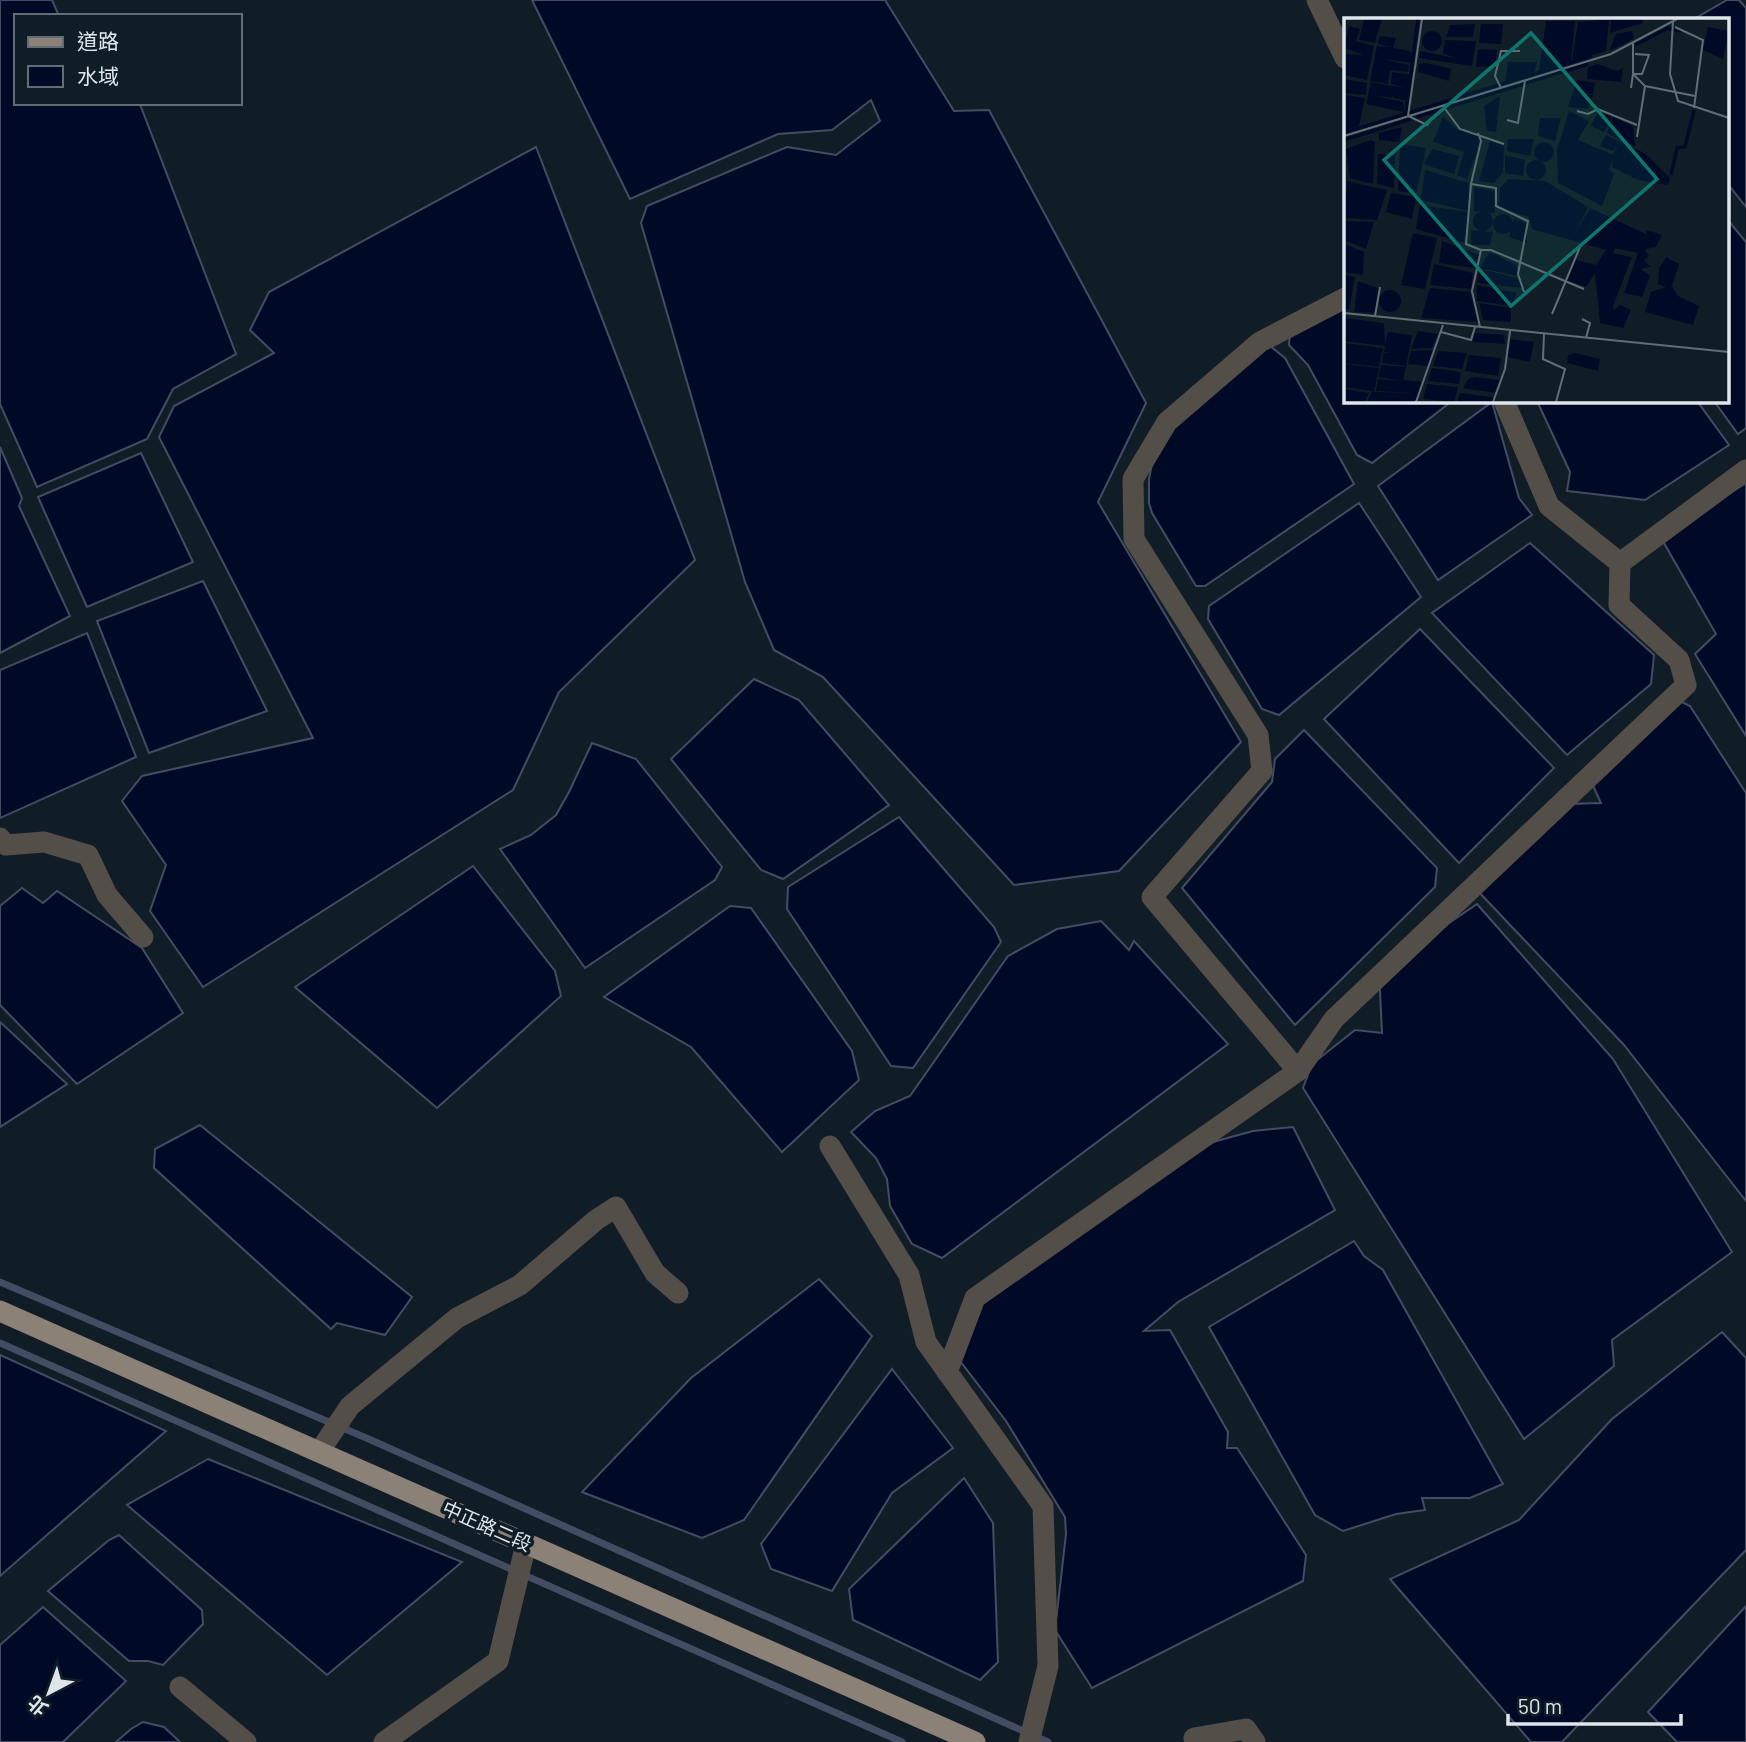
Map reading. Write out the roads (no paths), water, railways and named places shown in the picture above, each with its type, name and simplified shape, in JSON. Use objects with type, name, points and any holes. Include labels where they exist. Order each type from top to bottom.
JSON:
[{"type":"main road","name":"中正路二段","points":[[0,1311],[975,1742]]},
{"type":"lane","points":[[1317,0],[1344,56]]},
{"type":"lane","points":[[1298,1071],[1152,897],[1262,771],[1258,734],[1134,539],[1133,479],[1167,422],[1260,342],[1344,299]]},
{"type":"lane","points":[[1504,402],[1549,506],[1620,563]]},
{"type":"lane","points":[[1620,563],[1746,470]]},
{"type":"lane","points":[[947,1372],[975,1298],[1298,1071],[1334,1020],[1686,685],[1679,660],[1619,605],[1620,563]]},
{"type":"lane","points":[[0,838],[6,845],[44,842],[88,855],[107,895],[143,937]]},
{"type":"lane","points":[[830,1146],[909,1275],[926,1342],[1043,1506],[1048,1666],[1028,1742]]},
{"type":"lane","points":[[319,1452],[350,1406],[457,1318],[520,1285],[596,1220],[616,1207],[654,1273],[678,1293]]},
{"type":"lane","points":[[384,1742],[498,1661],[526,1544]]},
{"type":"lane","points":[[180,1687],[246,1742]]},
{"type":"lane","points":[[1194,1738],[1246,1729],[1255,1742]]},
{"type":"water","points":[[0,0],[52,0],[58,14],[14,14],[14,105],[140,105],[236,354],[173,389],[147,439],[37,487],[0,404]]},
{"type":"water","points":[[532,0],[885,0],[954,111],[989,110],[1146,403],[1098,502],[1241,742],[1119,871],[1014,885],[823,677],[774,650],[745,582],[641,223],[647,206],[787,147],[836,155],[880,121],[871,100],[832,130],[778,134],[630,199]]},
{"type":"water","points":[[1727,0],[1739,0],[1746,8],[1746,207],[1728,184],[1728,18],[1696,18]]},
{"type":"water","points":[[536,147],[695,560],[559,692],[513,790],[203,987],[150,911],[166,865],[122,801],[142,776],[313,738],[159,437],[174,406],[274,353],[250,330],[269,292]]},
{"type":"water","points":[[1728,220],[1746,242],[1746,428],[1738,434],[1715,402],[1728,402]]},
{"type":"water","points":[[1344,308],[1344,402],[1451,402],[1372,463],[1357,455],[1308,365],[1289,345],[1290,333]]},
{"type":"water","points":[[1265,342],[1285,358],[1354,484],[1205,586],[1196,586],[1152,513],[1149,503],[1149,479],[1152,464],[1172,423]]},
{"type":"water","points":[[1492,402],[1519,498],[1532,515],[1438,580],[1378,486]]},
{"type":"water","points":[[1537,402],[1698,402],[1729,445],[1645,500],[1567,491],[1570,472]]},
{"type":"water","points":[[0,447],[22,498],[19,506],[70,616],[0,653]]},
{"type":"water","points":[[141,453],[193,562],[87,607],[38,497]]},
{"type":"water","points":[[1746,483],[1746,736],[1695,654],[1716,634],[1660,536]]},
{"type":"water","points":[[1359,503],[1421,597],[1279,715],[1262,709],[1208,619],[1209,606]]},
{"type":"water","points":[[1530,543],[1654,655],[1651,684],[1567,755],[1432,613]]},
{"type":"water","points":[[203,581],[267,711],[149,753],[97,621]]},
{"type":"water","points":[[1420,629],[1554,768],[1459,863],[1324,719]]},
{"type":"water","points":[[87,633],[136,757],[0,818],[0,670]]},
{"type":"water","points":[[754,679],[799,700],[889,805],[783,879],[761,870],[671,759]]},
{"type":"water","points":[[1676,699],[1690,706],[1746,793],[1746,1201],[1624,1045],[1476,889],[1565,804],[1601,803],[1589,777]]},
{"type":"water","points":[[1304,730],[1437,868],[1435,887],[1295,1025],[1182,888],[1272,782],[1275,759]]},
{"type":"water","points":[[592,743],[636,759],[722,867],[715,880],[585,968],[500,849],[531,835],[556,815]]},
{"type":"water","points":[[899,817],[994,927],[1001,942],[913,1068],[891,1066],[787,909],[788,887]]},
{"type":"water","points":[[473,866],[555,971],[561,996],[437,1108],[295,987]]},
{"type":"water","points":[[22,888],[43,903],[57,891],[142,948],[183,1013],[77,1084],[0,1005],[0,906]]},
{"type":"water","points":[[1477,904],[1613,1059],[1732,1252],[1612,1340],[1614,1366],[1524,1439],[1303,1088],[1312,1064],[1355,1030],[1382,1033],[1379,971]]},
{"type":"water","points":[[730,906],[751,908],[852,1051],[859,1080],[782,1152],[691,1047],[604,997]]},
{"type":"water","points":[[1101,921],[1129,950],[1134,941],[1228,1044],[942,1258],[912,1244],[890,1206],[887,1179],[876,1158],[851,1132],[875,1111],[910,1096],[1008,956],[1057,929]]},
{"type":"water","points":[[0,1022],[67,1084],[0,1127]]},
{"type":"water","points":[[200,1125],[412,1297],[385,1335],[337,1323],[331,1329],[154,1168],[155,1149]]},
{"type":"water","points":[[1293,1127],[1335,1210],[1178,1302],[1144,1331],[1170,1330],[1228,1432],[1227,1448],[1237,1448],[1306,1555],[1303,1581],[1092,1688],[1055,1630],[1066,1534],[1065,1517],[1006,1421],[954,1353],[972,1299],[1213,1142],[1253,1131]]},
{"type":"water","points":[[1354,1241],[1364,1256],[1383,1270],[1503,1484],[1470,1498],[1422,1498],[1425,1510],[1396,1514],[1343,1531],[1315,1515],[1209,1327]]},
{"type":"water","points":[[819,1279],[872,1336],[744,1520],[702,1538],[582,1492],[691,1378]]},
{"type":"water","points":[[1722,1332],[1746,1358],[1746,1550],[1562,1742],[1531,1742],[1390,1579],[1519,1520],[1612,1419]]},
{"type":"water","points":[[0,1355],[166,1431],[0,1576]]},
{"type":"water","points":[[892,1369],[953,1448],[892,1493],[832,1591],[771,1569],[761,1544]]},
{"type":"water","points":[[208,1459],[462,1562],[327,1675],[127,1505]]},
{"type":"water","points":[[964,1478],[993,1523],[998,1662],[980,1680],[853,1620],[849,1589]]},
{"type":"water","points":[[119,1535],[202,1610],[203,1624],[163,1665],[148,1661],[129,1661],[48,1591],[109,1540]]},
{"type":"water","points":[[1746,1606],[1746,1742],[1677,1742],[1648,1712]]},
{"type":"water","points":[[43,1607],[126,1681],[63,1742],[0,1742],[0,1645]]},
{"type":"water","points":[[143,1722],[164,1727],[180,1742],[116,1742]]},
{"type":"waterway","points":[[0,1282],[371,1440],[1048,1742]]},
{"type":"waterway","points":[[0,1343],[902,1742]]}]
